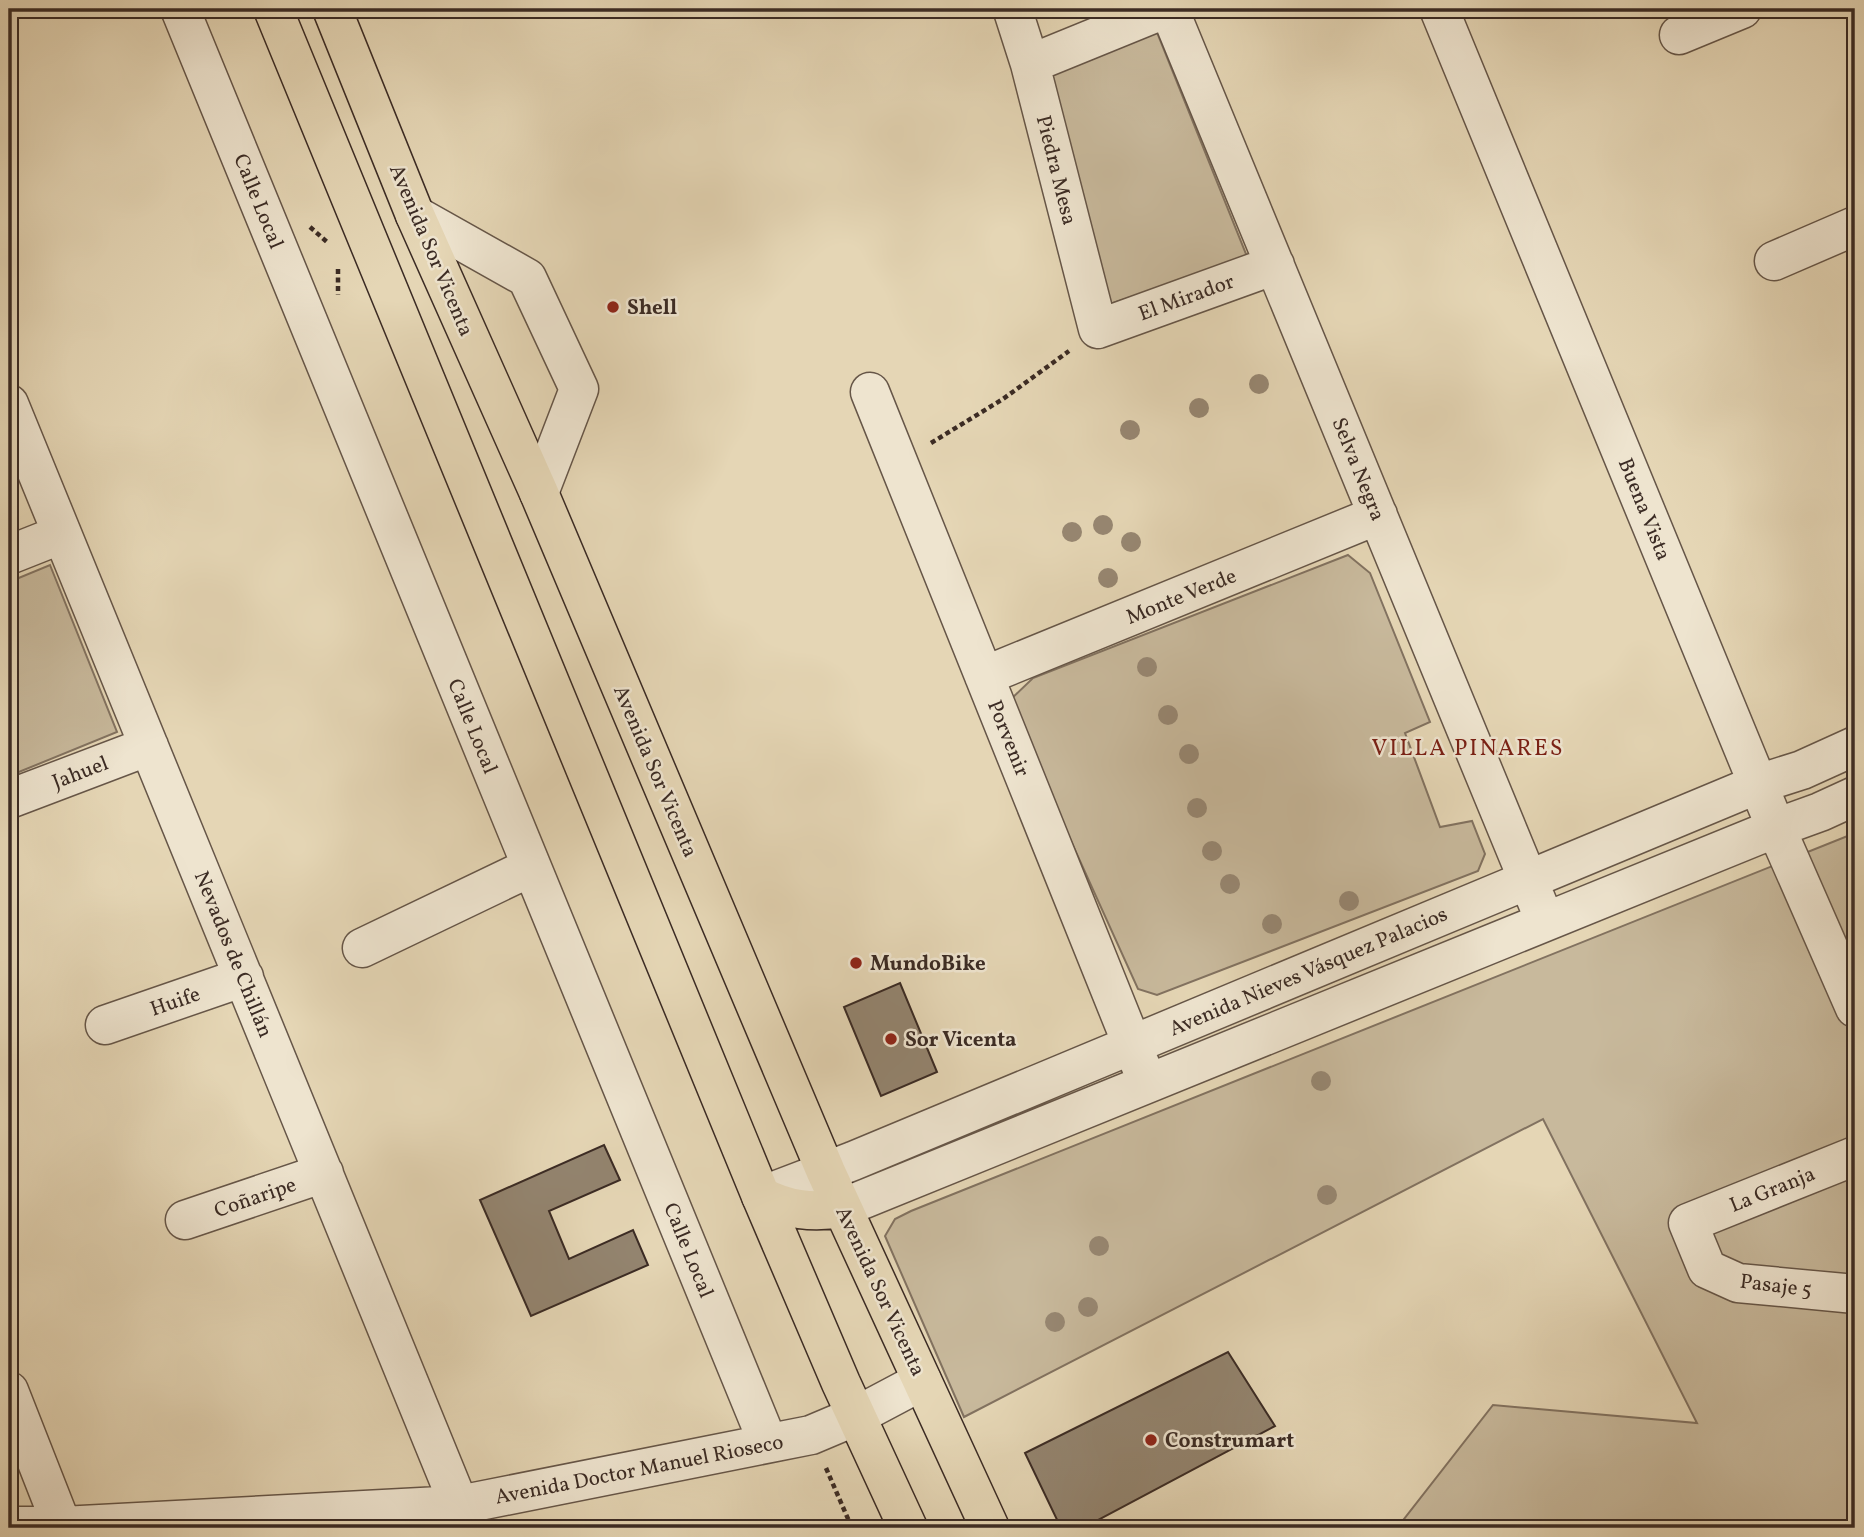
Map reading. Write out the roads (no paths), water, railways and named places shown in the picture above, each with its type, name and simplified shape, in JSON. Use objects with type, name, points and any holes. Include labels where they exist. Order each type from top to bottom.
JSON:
[{"type":"main road","points":[[273,9],[761,1196],[829,1357],[908,1528]]},
{"type":"main road","name":"Avenida Sor Vicenta","points":[[332,9],[415,215],[538,493],[826,1172],[990,1528]]},
{"type":"main road","points":[[761,1196],[790,1209],[824,1211],[842,1208]]},
{"type":"street","name":"Calle Local","points":[[180,9],[768,1443]]},
{"type":"street","name":"Buena Vista","points":[[1439,9],[1776,828],[1855,1008]]},
{"type":"street","points":[[1679,35],[1742,9]]},
{"type":"street","name":"Piedra Mesa","points":[[1013,11],[1030,64],[1098,329]]},
{"type":"street","points":[[1030,64],[1174,11]]},
{"type":"street","name":"Selva Negra","points":[[1174,11],[1275,265],[1545,922]]},
{"type":"street","points":[[415,215],[527,278],[579,388],[538,493]]},
{"type":"street","points":[[1774,261],[1855,226]]},
{"type":"street","name":"El Mirador","points":[[1098,329],[1275,265]]},
{"type":"street","name":"Porvenir","points":[[870,392],[1148,1084]]},
{"type":"street","name":"Nevados de Chillán","points":[[9,404],[459,1505]]},
{"type":"street","name":"Monte Verde","points":[[984,676],[1378,515]]},
{"type":"street","points":[[9,555],[62,534]]},
{"type":"street","name":"Jahuel","points":[[12,798],[149,746]]},
{"type":"street","name":"Avenida Nieves Vásquez Palacios","points":[[761,1196],[826,1172],[1855,746]]},
{"type":"street","name":"Avenida Nieves Vásquez Palacios","points":[[842,1208],[1855,796]]},
{"type":"street","points":[[362,948],[531,867]]},
{"type":"street","name":"Huife","points":[[105,1025],[244,977]]},
{"type":"street","name":"La Granja","points":[[1688,1223],[1855,1156]]},
{"type":"street","name":"Coñaripe","points":[[186,1220],[324,1173]]},
{"type":"street","name":"Pasaje 5","points":[[1688,1223],[1707,1269],[1738,1283],[1855,1294]]},
{"type":"street","name":"Avenida Doctor Manuel Rioseco","points":[[9,1526],[62,1527],[459,1505],[811,1435],[856,1416],[922,1381]]},
{"type":"street","points":[[9,1391],[62,1527]]},
{"type":"place","name":"Shell","points":[[613,307]]},
{"type":"place","name":"MundoBike","points":[[856,963]]},
{"type":"place","name":"Sor Vicenta","points":[[891,1039]]},
{"type":"place","name":"Construmart","points":[[1151,1440]]},
{"type":"district","name":"VILLA PINARES","points":[[1468,747]]}]
